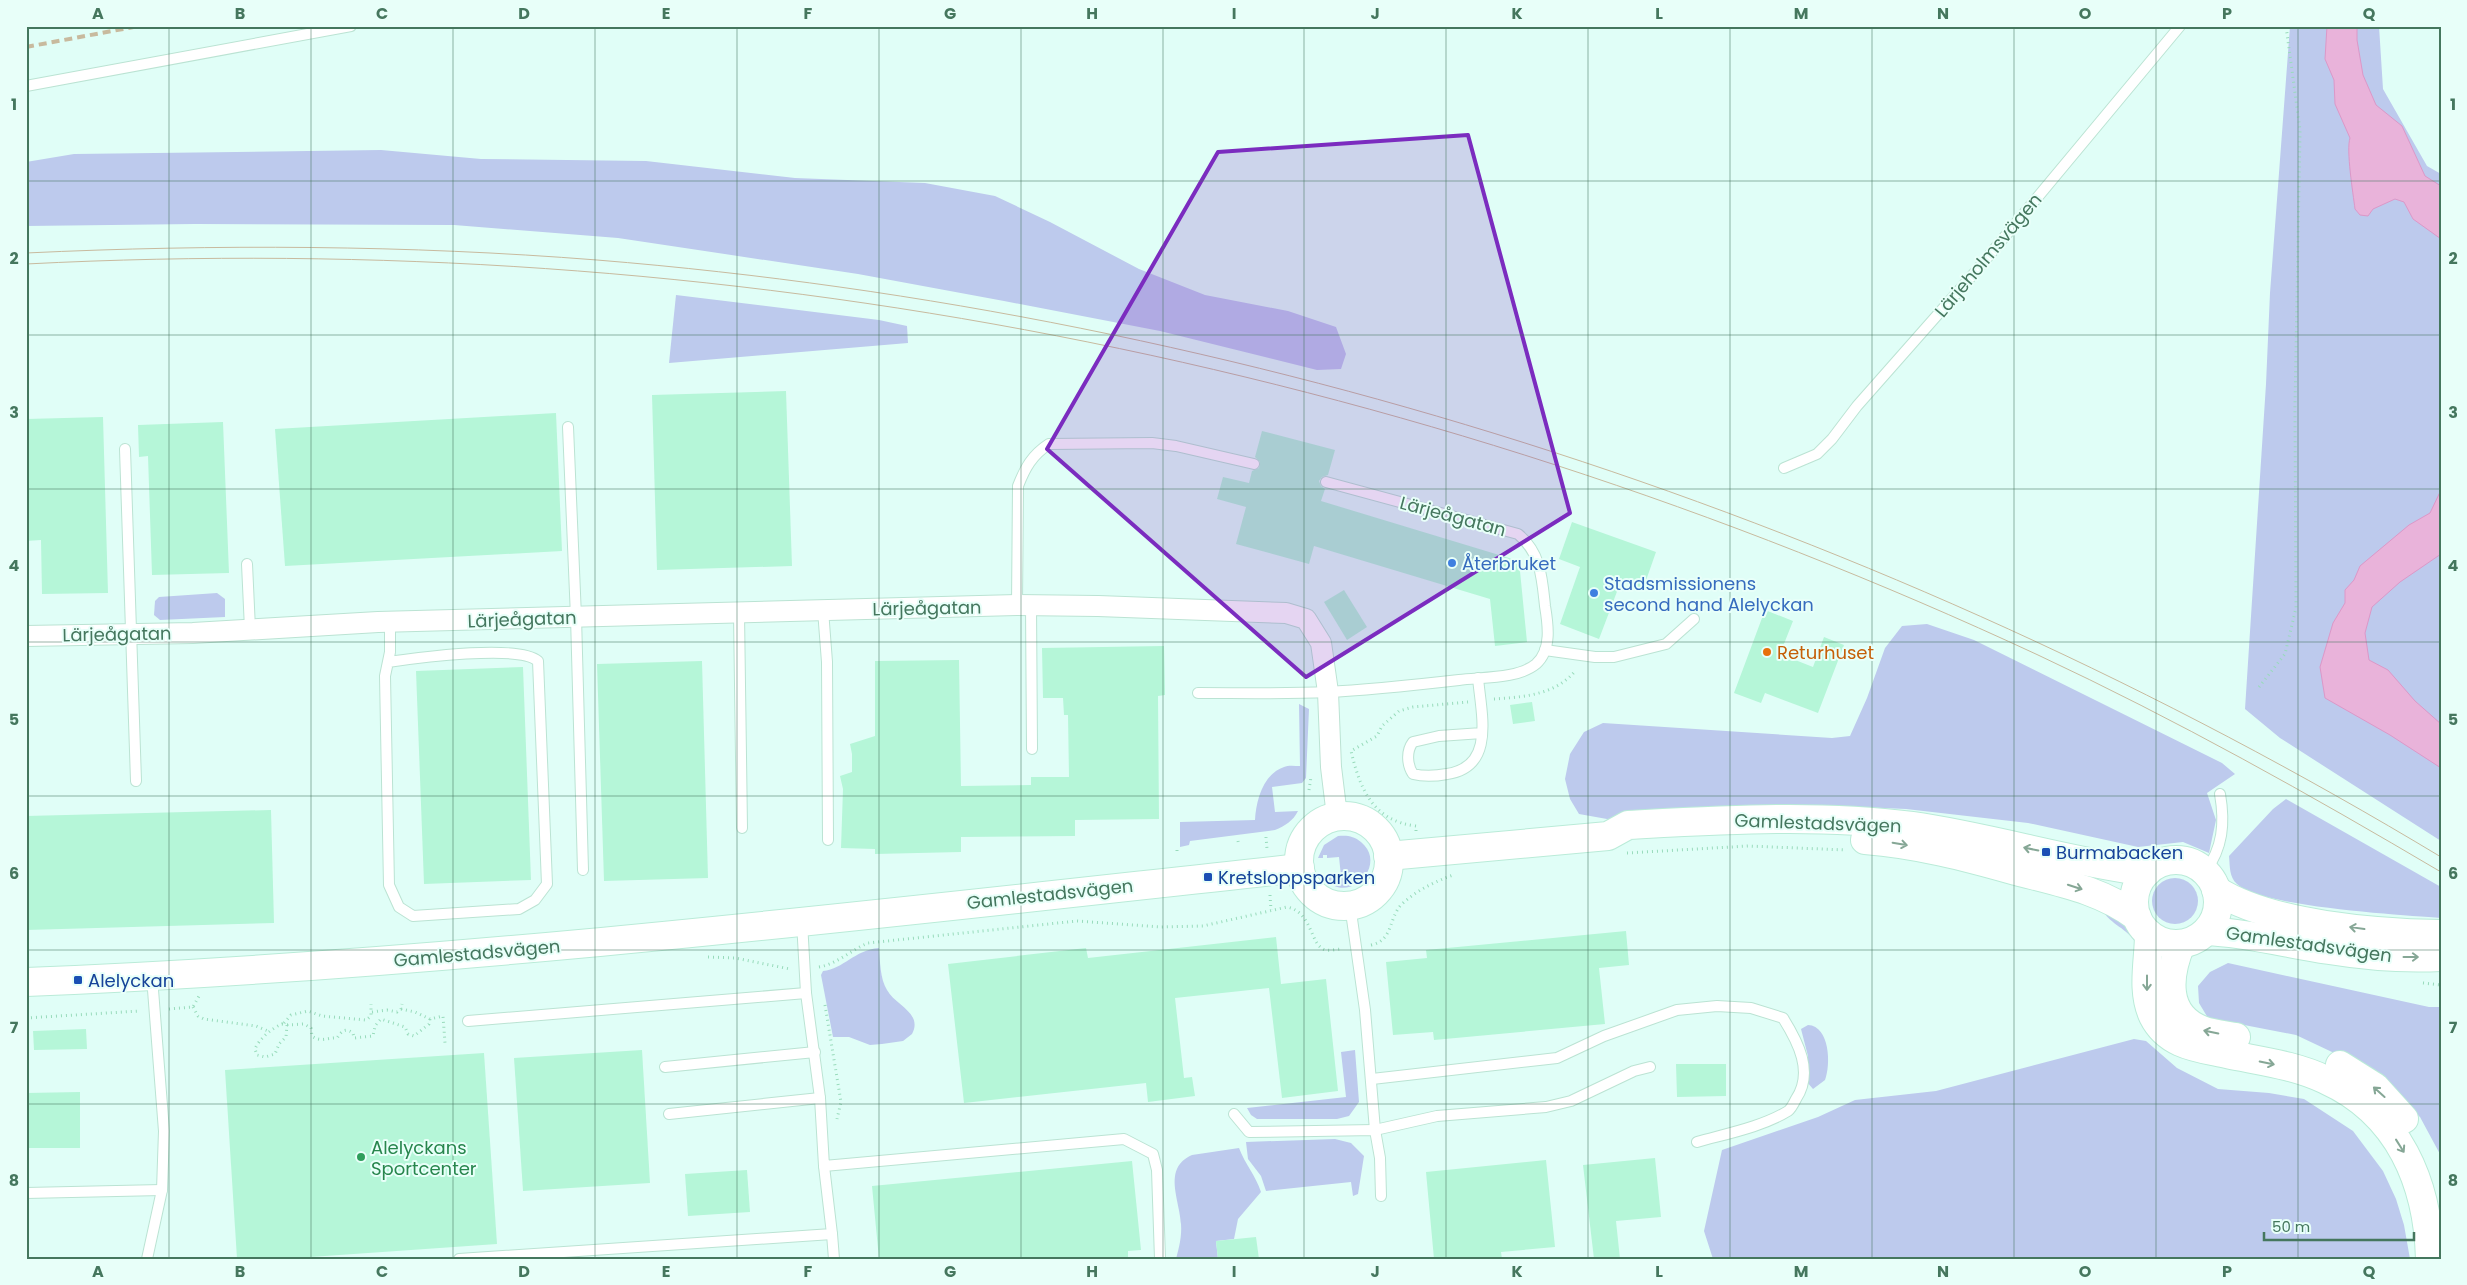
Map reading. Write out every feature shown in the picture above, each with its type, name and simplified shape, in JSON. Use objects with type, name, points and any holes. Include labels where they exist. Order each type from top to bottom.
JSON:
[{"type":"street","name":"Lärjeågatan","points":[[26,636],[250,630],[390,622],[1024,605],[1246,610],[1297,615],[1306,619],[1315,630],[1321,643],[1328,692],[1331,767],[1337,816]]},
{"type":"street","points":[[1337,816],[1355,817],[1371,825],[1383,839],[1388,856],[1386,874],[1377,890],[1362,901],[1350,905],[1333,904],[1318,897],[1306,884],[1300,868],[1300,852],[1306,836],[1317,825],[1337,816]]},
{"type":"street","name":"Gamlestadsvägen","points":[[1616,844],[1628,825],[1768,819],[1876,822],[1958,834],[2110,867],[2147,872],[2159,864],[2180,860],[2193,864],[2211,881],[2245,905],[2298,918],[2367,929],[2441,934]]},
{"type":"street","name":"Gamlestadsvägen","points":[[1388,856],[1749,836],[1885,842],[1958,856],[2061,882],[2114,901],[2166,943],[2181,944],[2195,940],[2207,931],[2217,912],[2211,881]]},
{"type":"street","name":"Gamlestadsvägen","points":[[26,982],[152,977],[497,951],[1300,868]]},
{"type":"street","points":[[2147,872],[2139,884],[2135,896],[2143,925],[2147,995],[2154,1018],[2169,1037],[2186,1046],[2286,1066],[2325,1079],[2356,1098],[2373,1112],[2401,1146],[2419,1184],[2429,1230],[2430,1259]]},
{"type":"street","name":"Gamlestadsvägen","points":[[2207,931],[2262,937],[2357,954],[2407,958],[2441,957]]},
{"type":"street","points":[[2181,944],[2171,975],[2170,990],[2173,1001],[2185,1020],[2202,1030],[2275,1045],[2319,1057],[2336,1063],[2360,1077],[2388,1100],[2409,1125],[2428,1157],[2441,1191]]},
{"type":"lane","points":[[26,86],[350,26]]},
{"type":"lane","name":"Lärjeholmsvägen","points":[[1784,468],[1817,454],[1832,438],[1857,406],[1977,270],[2180,26]]},
{"type":"lane","points":[[568,427],[576,617],[583,870]]},
{"type":"lane","points":[[1032,749],[1018,486],[1024,469],[1032,458],[1049,444],[1100,442],[1160,444],[1210,453],[1254,464]]},
{"type":"lane","points":[[125,449],[136,780]]},
{"type":"lane","name":"Lärjeågatan","points":[[1326,482],[1518,534],[1533,549],[1541,571],[1548,628],[1545,650]]},
{"type":"lane","points":[[247,564],[250,630]]},
{"type":"lane","points":[[823,610],[827,662],[828,840]]},
{"type":"lane","points":[[739,612],[742,828]]},
{"type":"lane","points":[[1198,693],[1328,692],[1506,674],[1530,668],[1538,662],[1545,650],[1594,657],[1614,657],[1666,644],[1694,619]]},
{"type":"lane","points":[[388,662],[463,654],[526,655],[538,661],[547,884],[535,900],[518,908],[413,916],[399,907],[390,885],[385,676],[388,662],[390,622]]},
{"type":"lane","points":[[1478,678],[1482,733],[1482,746],[1478,755],[1469,766],[1458,772],[1423,776],[1413,774],[1409,769],[1408,758],[1413,742],[1439,736],[1482,733]]},
{"type":"lane","points":[[2211,881],[2224,819],[2220,794]]},
{"type":"lane","points":[[1350,905],[1365,1010],[1372,1079],[1374,1130],[1380,1158],[1381,1196]]},
{"type":"lane","points":[[801,921],[806,969],[806,993],[820,1098],[824,1166],[834,1259]]},
{"type":"lane","points":[[147,1259],[162,1190],[164,1131],[152,977]]},
{"type":"lane","points":[[468,1021],[806,993]]},
{"type":"lane","points":[[1372,1079],[1557,1058],[1604,1036],[1677,1010],[1717,1006],[1751,1008],[1783,1018],[1798,1041],[1804,1065],[1802,1091],[1789,1111],[1744,1129],[1697,1142]]},
{"type":"lane","points":[[665,1067],[815,1052]]},
{"type":"lane","points":[[1234,1114],[1249,1132],[1374,1130],[1444,1115],[1555,1105],[1571,1101],[1634,1071],[1650,1067]]},
{"type":"lane","points":[[669,1114],[820,1098]]},
{"type":"lane","points":[[824,1166],[1124,1139],[1153,1154],[1157,1170],[1160,1259]]},
{"type":"lane","points":[[26,1193],[162,1190]]},
{"type":"lane","points":[[459,1259],[832,1234]]},
{"type":"path","points":[[2259,687],[2285,654],[2296,608],[2295,407],[2300,130],[2286,26]]},
{"type":"path","points":[[1309,790],[1311,768]]},
{"type":"path","points":[[1616,844],[1847,850]]},
{"type":"path","points":[[700,958],[735,958],[785,969],[806,969],[834,963],[856,948],[868,943],[1077,921],[1161,927],[1203,926],[1287,907],[1298,910],[1304,916],[1320,948],[1326,950],[1356,947],[1382,941],[1388,935],[1401,906],[1429,884],[1462,873]]},
{"type":"path","points":[[819,966],[819,972]]},
{"type":"path","points":[[2416,981],[2441,985]]},
{"type":"path","points":[[823,996],[842,1102],[836,1121]]},
{"type":"path","points":[[371,1004],[372,1012],[369,1018],[362,1020],[322,1016],[304,1011],[291,1015],[285,1024],[286,1037],[279,1044],[275,1054],[262,1058],[257,1055],[255,1049],[268,1031],[285,1024],[308,1025],[311,1028],[312,1036],[322,1040],[337,1038],[342,1031],[346,1030],[358,1038],[374,1036],[375,1026],[382,1019],[405,1027],[408,1034],[414,1036],[429,1024],[430,1019]]},
{"type":"path","points":[[401,1010],[402,1004]]},
{"type":"path","points":[[193,1007],[198,1016],[204,1019],[256,1026],[268,1031]]},
{"type":"path","points":[[372,1012],[387,1010],[394,1013],[401,1010],[415,1012],[430,1019],[440,1015],[444,1018],[445,1043]]},
{"type":"highlighted area","points":[[1468,135],[1570,513],[1306,677],[1047,449],[1218,152]]},
{"type":"shaded area","points":[[2290,26],[2379,26],[2383,89],[2427,166],[2441,174],[2441,841],[2280,738],[2245,709],[2270,293]]},
{"type":"shaded area","points":[[2327,26],[2357,26],[2357,40],[2363,75],[2376,105],[2402,126],[2425,176],[2441,186],[2441,239],[2413,219],[2404,202],[2395,199],[2373,209],[2368,216],[2360,215],[2355,209],[2349,162],[2350,138],[2335,104],[2334,80],[2325,59]]},
{"type":"shaded area","points":[[381,150],[481,159],[646,161],[795,178],[925,183],[995,196],[1050,222],[1139,269],[1205,295],[1288,311],[1336,327],[1346,354],[1341,369],[1317,370],[1160,331],[1004,301],[858,274],[618,238],[454,225],[195,224],[26,226],[26,162],[74,154]]},
{"type":"shaded area","points":[[676,295],[879,320],[907,326],[908,343],[669,363]]},
{"type":"shaded area","points":[[2441,490],[2441,554],[2400,582],[2372,607],[2365,633],[2369,660],[2388,670],[2415,701],[2441,724],[2441,768],[2390,735],[2325,698],[2320,667],[2333,623],[2345,603],[2345,590],[2354,580],[2360,566],[2409,525],[2430,513]]},
{"type":"shaded area","points":[[217,593],[225,599],[225,617],[160,620],[154,615],[155,601],[159,597]]},
{"type":"shaded area","points":[[1927,624],[1974,640],[2222,763],[2235,774],[2207,793],[2216,820],[2209,853],[2183,842],[2138,847],[2028,823],[1906,809],[1859,807],[1607,819],[1579,814],[1570,799],[1565,779],[1570,754],[1584,732],[1603,723],[1832,738],[1850,736],[1867,698],[1885,648],[1902,626]]},
{"type":"shaded area","points":[[1299,704],[1309,709],[1306,778],[1302,783],[1272,787],[1275,812],[1298,811],[1294,818],[1275,830],[1190,841],[1189,845],[1180,847],[1180,822],[1255,820],[1259,797],[1271,776],[1286,766],[1300,766]]},
{"type":"shaded area","points":[[2286,799],[2441,887],[2441,918],[2333,909],[2302,904],[2274,899],[2251,892],[2237,884],[2231,875],[2229,856],[2273,809]]},
{"type":"shaded area","points":[[1338,836],[1356,838],[1368,851],[1370,861],[1368,871],[1362,879],[1354,885],[1344,888],[1334,886],[1324,878],[1341,876],[1339,857],[1327,858],[1327,855],[1323,855],[1323,858],[1318,858],[1324,845]]},
{"type":"shaded area","points":[[2170,878],[2180,878],[2194,888],[2198,901],[2194,914],[2188,920],[2180,924],[2170,924],[2156,914],[2152,906],[2152,896],[2162,882]]},
{"type":"shaded area","points":[[2103,911],[2130,924],[2138,941],[2136,943],[2133,938],[2110,920]]},
{"type":"shaded area","points":[[879,948],[883,981],[891,996],[911,1015],[914,1021],[912,1034],[903,1041],[870,1045],[849,1037],[833,1037],[821,975],[823,971],[837,967],[870,949]]},
{"type":"shaded area","points":[[2228,963],[2429,1007],[2441,1007],[2441,1156],[2420,1117],[2368,1069],[2296,1035],[2208,1018],[2199,1003],[2198,986],[2210,972]]},
{"type":"shaded area","points":[[1808,1025],[1815,1027],[1821,1032],[1825,1039],[1828,1056],[1825,1080],[1813,1089],[1807,1082],[1808,1056],[1801,1029]]},
{"type":"shaded area","points":[[2134,1039],[2146,1041],[2177,1068],[2218,1089],[2269,1093],[2304,1099],[2353,1131],[2383,1171],[2396,1199],[2404,1225],[2410,1259],[1713,1259],[1704,1231],[1722,1150],[1818,1117],[1855,1100],[1936,1091]]},
{"type":"shaded area","points":[[1355,1050],[1359,1102],[1349,1116],[1337,1119],[1257,1119],[1251,1115],[1247,1108],[1346,1097],[1341,1052]]},
{"type":"shaded area","points":[[1335,1139],[1351,1143],[1364,1156],[1358,1194],[1353,1196],[1351,1182],[1266,1191],[1261,1176],[1248,1159],[1246,1142]]},
{"type":"shaded area","points":[[1239,1148],[1261,1192],[1238,1219],[1234,1239],[1216,1241],[1218,1259],[1176,1259],[1181,1228],[1175,1185],[1177,1168],[1192,1155]]},
{"type":"building","points":[[786,391],[792,566],[657,570],[652,395]]},
{"type":"building","points":[[556,413],[562,551],[285,566],[275,429]]},
{"type":"building","points":[[103,417],[108,593],[42,594],[41,540],[26,541],[26,419]]},
{"type":"building","points":[[223,422],[229,573],[152,575],[148,456],[139,457],[138,425]]},
{"type":"building","points":[[1262,431],[1335,450],[1328,475],[1322,477],[1319,481],[1325,489],[1321,501],[1519,561],[1527,642],[1495,646],[1490,599],[1314,546],[1309,564],[1236,544],[1246,507],[1217,499],[1223,477],[1249,483],[1252,471],[1259,468],[1260,462],[1255,457]]},
{"type":"building","points":[[1572,522],[1656,552],[1643,589],[1621,581],[1599,639],[1560,624],[1580,567],[1559,559]]},
{"type":"building","points":[[1344,590],[1367,627],[1347,640],[1324,602]]},
{"type":"building","points":[[1765,610],[1793,621],[1780,654],[1813,667],[1824,637],[1844,645],[1818,713],[1765,693],[1761,703],[1734,693]]},
{"type":"building","points":[[1164,646],[1165,695],[1158,696],[1159,819],[1075,820],[1075,836],[961,837],[961,852],[875,854],[875,849],[841,848],[843,789],[840,776],[852,772],[850,744],[875,736],[875,661],[959,660],[961,786],[1031,785],[1031,777],[1069,777],[1068,715],[1064,715],[1063,698],[1043,698],[1042,648]]},
{"type":"building","points":[[702,661],[708,878],[604,881],[597,664]]},
{"type":"building","points":[[523,667],[531,880],[424,884],[416,671]]},
{"type":"building","points":[[1532,702],[1535,721],[1513,724],[1510,705]]},
{"type":"building","points":[[271,810],[274,923],[26,930],[26,816]]},
{"type":"building","points":[[1626,931],[1629,965],[1599,968],[1605,1024],[1434,1040],[1433,1032],[1393,1035],[1386,962],[1427,958],[1426,950]]},
{"type":"building","points":[[1276,937],[1281,984],[1326,979],[1338,1091],[1282,1098],[1269,988],[1175,998],[1184,1078],[1192,1077],[1195,1096],[1148,1102],[1146,1083],[964,1103],[948,964],[1086,948],[1088,958]]},
{"type":"building","points":[[86,1029],[87,1049],[34,1050],[33,1031]]},
{"type":"building","points":[[642,1050],[650,1183],[523,1191],[514,1058]]},
{"type":"building","name":"Alelyckans Sportcenter","points":[[484,1053],[497,1244],[282,1259],[237,1259],[225,1070]]},
{"type":"building","points":[[1676,1064],[1726,1064],[1726,1096],[1677,1097]]},
{"type":"building","points":[[80,1092],[80,1148],[26,1148],[26,1093]]},
{"type":"building","points":[[1655,1158],[1661,1217],[1616,1221],[1620,1259],[1594,1259],[1583,1165]]},
{"type":"building","points":[[1546,1160],[1555,1247],[1501,1252],[1502,1259],[1434,1259],[1426,1172]]},
{"type":"building","points":[[1132,1161],[1141,1250],[1128,1251],[1128,1259],[879,1259],[872,1186]]},
{"type":"building","points":[[747,1170],[750,1212],[688,1216],[685,1174]]},
{"type":"building","points":[[1256,1237],[1259,1259],[1218,1259],[1216,1241]]},
{"type":"tram line","points":[[26,253],[240,247],[454,251],[597,260],[840,287],[1081,328],[1319,383],[1553,452],[1783,534],[2008,629],[2228,737],[2441,857]]},
{"type":"tram line","points":[[26,264],[287,258],[546,269],[802,294],[1056,336],[1307,393],[1555,465],[1799,552],[2038,655],[2141,705],[2342,814],[2441,872]]},
{"type":"railway","points":[[26,47],[139,26]]},
{"type":"place","name":"Återbruket","points":[[1452,563]]},
{"type":"place","name":"Stadsmissionens second hand Alelyckan","points":[[1594,593]]},
{"type":"place","name":"Returhuset","points":[[1767,652]]},
{"type":"place","name":"Burmabacken","points":[[2046,852]]},
{"type":"place","name":"Kretsloppsparken","points":[[1208,877]]},
{"type":"place","name":"Alelyckan","points":[[78,980]]},
{"type":"place","name":"Alelyckans Sportcenter","points":[[361,1157]]}]
